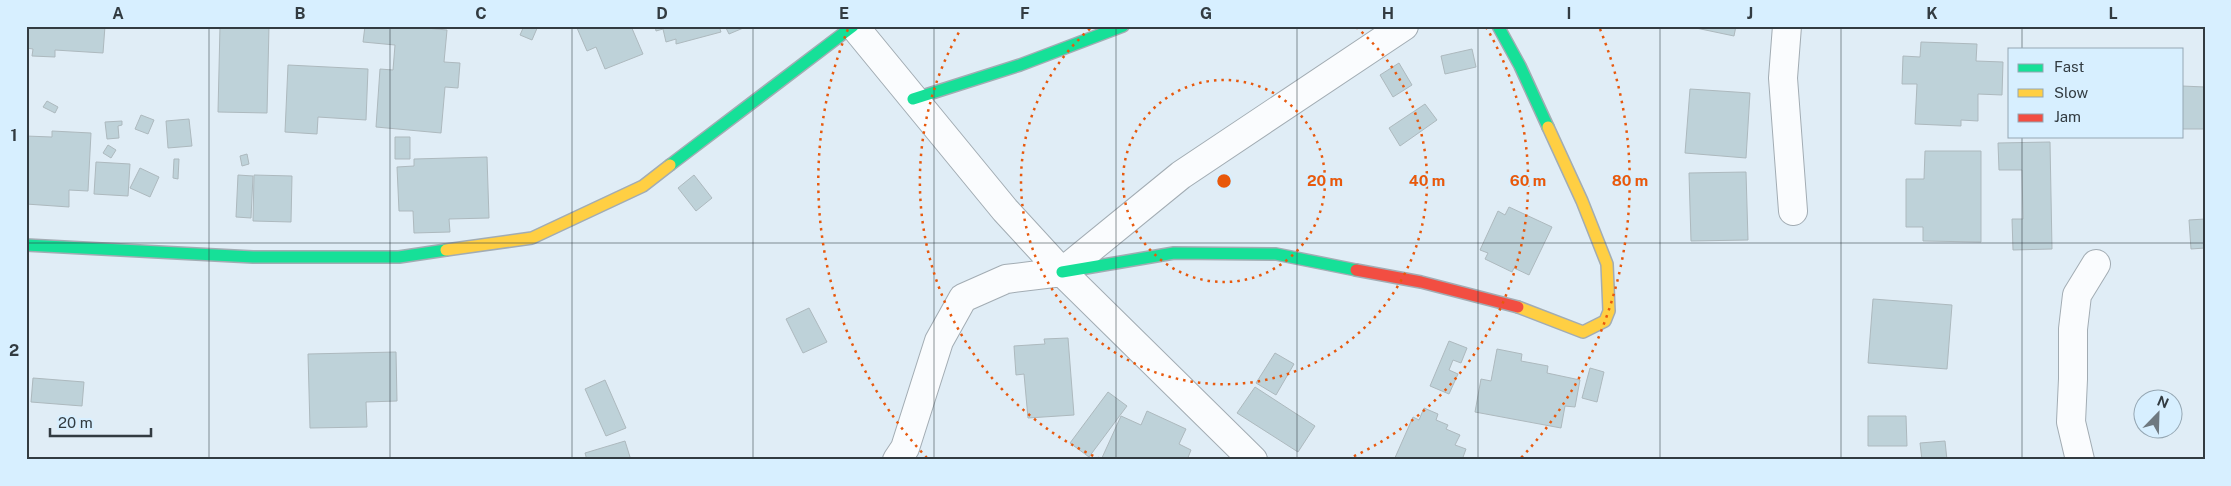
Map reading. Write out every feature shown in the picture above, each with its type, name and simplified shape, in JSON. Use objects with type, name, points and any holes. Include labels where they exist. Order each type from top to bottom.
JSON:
[{"type":"street","points":[[26,245],[253,257],[399,257],[532,238],[643,186],[854,26],[1005,210],[1062,272],[1253,460]]},
{"type":"street","points":[[914,99],[1020,65],[1124,26]]},
{"type":"street","points":[[1062,272],[1181,175],[1404,26]]},
{"type":"street","points":[[897,460],[905,448],[939,341],[963,298],[1006,279],[1062,272],[1174,253],[1276,254],[1421,282],[1507,303],[1583,332],[1605,321],[1609,311],[1606,264],[1582,201],[1520,66],[1498,26]]},
{"type":"street","points":[[1787,26],[1783,78],[1793,211]]},
{"type":"street","points":[[2080,460],[2071,422],[2073,329],[2077,295],[2096,264]]},
{"type":"building","points":[[26,26],[105,26],[103,53],[55,50],[55,57],[32,56],[33,49],[26,48]]},
{"type":"building","points":[[220,26],[269,26],[267,113],[218,112]]},
{"type":"building","points":[[365,26],[406,26],[447,30],[444,62],[460,63],[458,88],[445,87],[441,133],[376,127],[380,69],[393,70],[395,45],[363,42]]},
{"type":"building","points":[[524,26],[538,26],[532,40],[520,35]]},
{"type":"building","points":[[582,26],[631,26],[643,54],[605,69],[596,47],[587,51],[577,28]]},
{"type":"building","points":[[655,26],[719,26],[721,32],[676,44],[676,39],[666,42],[663,29],[656,31]]},
{"type":"building","points":[[725,26],[748,26],[729,34]]},
{"type":"building","points":[[1696,26],[1736,26],[1734,36],[1696,28]]},
{"type":"building","points":[[1921,42],[1977,44],[1976,61],[2003,62],[2002,95],[1978,94],[1978,121],[1961,120],[1961,126],[1915,124],[1917,84],[1902,84],[1903,56],[1920,57]]},
{"type":"building","points":[[1472,49],[1476,67],[1445,74],[1441,56]]},
{"type":"building","points":[[1399,63],[1412,85],[1393,97],[1380,75]]},
{"type":"building","points":[[288,65],[368,69],[366,120],[318,117],[317,134],[285,132]]},
{"type":"building","points":[[2184,86],[2205,87],[2205,129],[2184,129]]},
{"type":"building","points":[[1690,89],[1750,93],[1746,158],[1685,153]]},
{"type":"building","points":[[47,101],[58,107],[55,113],[43,107]]},
{"type":"building","points":[[1425,104],[1437,120],[1400,146],[1389,128]]},
{"type":"building","points":[[141,115],[154,120],[148,134],[135,129]]},
{"type":"building","points":[[189,119],[192,146],[168,148],[166,121]]},
{"type":"building","points":[[122,121],[122,125],[118,126],[119,138],[107,139],[105,122]]},
{"type":"building","points":[[52,131],[91,133],[88,191],[69,190],[69,207],[26,204],[26,136],[52,137]]},
{"type":"building","points":[[395,137],[410,137],[410,159],[395,159]]},
{"type":"building","points":[[2050,142],[2052,249],[2013,250],[2012,219],[2023,219],[2022,170],[1999,170],[1998,143]]},
{"type":"building","points":[[108,145],[116,150],[111,158],[103,153]]},
{"type":"building","points":[[1925,151],[1981,151],[1981,242],[1923,241],[1923,227],[1906,227],[1906,179],[1924,179]]},
{"type":"building","points":[[247,154],[249,164],[242,166],[240,156]]},
{"type":"building","points":[[487,157],[489,218],[449,219],[450,232],[414,233],[413,211],[399,211],[397,167],[414,166],[414,159]]},
{"type":"building","points":[[174,159],[179,159],[178,179],[173,178]]},
{"type":"building","points":[[96,162],[130,164],[128,196],[94,194]]},
{"type":"building","points":[[140,168],[159,177],[150,197],[130,188]]},
{"type":"building","points":[[1746,172],[1748,240],[1691,241],[1689,173]]},
{"type":"building","points":[[238,175],[253,176],[251,218],[236,217]]},
{"type":"building","points":[[254,175],[292,176],[291,222],[253,221]]},
{"type":"building","points":[[694,175],[712,198],[696,211],[678,188]]},
{"type":"building","points":[[1509,207],[1552,227],[1529,275],[1514,268],[1512,272],[1485,259],[1488,253],[1480,250],[1498,211],[1505,215]]},
{"type":"building","points":[[2205,219],[2205,248],[2191,249],[2189,220]]},
{"type":"building","points":[[1873,299],[1952,305],[1947,369],[1868,363]]},
{"type":"building","points":[[809,308],[827,342],[803,353],[786,319]]},
{"type":"building","points":[[1068,338],[1074,415],[1028,418],[1024,374],[1016,375],[1014,346],[1045,344],[1044,339]]},
{"type":"building","points":[[1449,341],[1467,348],[1461,363],[1453,360],[1449,370],[1458,374],[1449,394],[1430,386]]},
{"type":"building","points":[[1497,349],[1522,354],[1521,361],[1548,366],[1547,373],[1580,380],[1575,407],[1565,406],[1561,428],[1475,412],[1481,379],[1491,381]]},
{"type":"building","points":[[396,352],[397,401],[366,402],[367,427],[310,428],[308,354]]},
{"type":"building","points":[[1275,353],[1294,364],[1276,395],[1256,383]]},
{"type":"building","points":[[1590,368],[1604,372],[1597,402],[1582,398]]},
{"type":"building","points":[[33,378],[84,382],[82,406],[31,402]]},
{"type":"building","points":[[605,380],[626,428],[606,436],[585,389]]},
{"type":"building","points":[[1255,387],[1315,426],[1298,452],[1237,413]]},
{"type":"building","points":[[1108,392],[1127,406],[1089,457],[1070,443]]},
{"type":"building","points":[[1424,408],[1438,414],[1436,420],[1448,425],[1446,429],[1460,435],[1455,445],[1466,449],[1462,460],[1394,460],[1413,417],[1419,420]]},
{"type":"building","points":[[1147,411],[1186,429],[1179,444],[1191,450],[1187,460],[1101,460],[1121,416],[1141,425]]},
{"type":"building","points":[[1868,416],[1906,416],[1907,446],[1868,446]]},
{"type":"building","points":[[625,441],[630,457],[622,460],[587,460],[585,453]]},
{"type":"building","points":[[1945,441],[1947,460],[1922,460],[1920,443]]},
{"type":"traffic: fast","points":[[670,165],[853,26]]},
{"type":"traffic: fast","points":[[913,99],[1020,65],[1123,26]]},
{"type":"traffic: fast","points":[[1498,26],[1520,66],[1548,127]]},
{"type":"traffic: fast","points":[[26,245],[253,257],[399,257],[446,250]]},
{"type":"traffic: fast","points":[[1062,272],[1174,253],[1276,254],[1356,270]]},
{"type":"traffic: slow","points":[[1518,307],[1583,332],[1605,321],[1609,311],[1607,264],[1582,201],[1548,127]]},
{"type":"traffic: slow","points":[[446,250],[532,238],[643,186],[670,165]]},
{"type":"traffic: jam","points":[[1356,270],[1421,282],[1518,307]]}]
